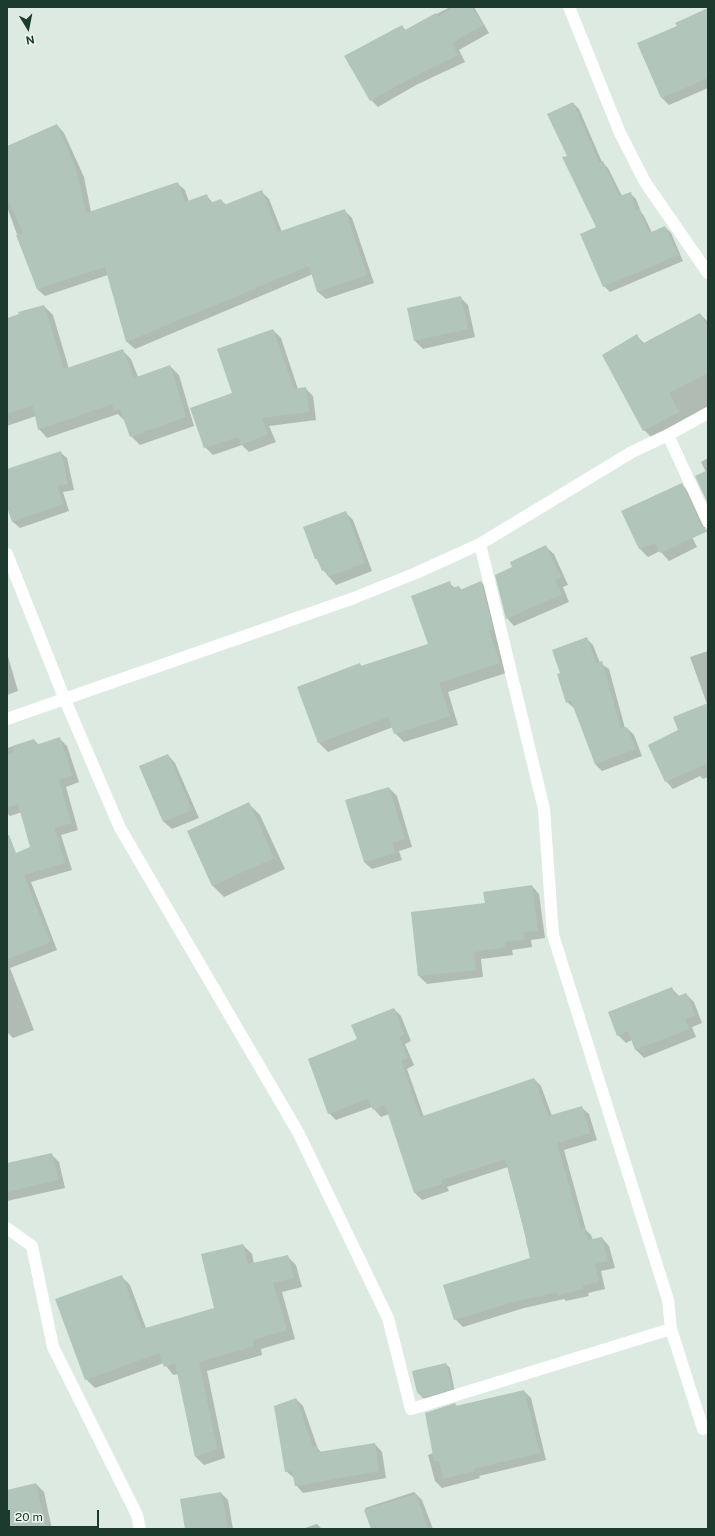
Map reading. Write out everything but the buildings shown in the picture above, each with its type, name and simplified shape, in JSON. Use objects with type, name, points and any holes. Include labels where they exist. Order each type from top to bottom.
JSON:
[{"type":"street","points":[[569,7],[620,133],[645,182],[708,273]]},
{"type":"street","points":[[7,719],[354,598],[416,573],[480,544],[632,452],[668,435],[708,412]]},
{"type":"street","points":[[668,435],[708,522]]},
{"type":"street","points":[[480,544],[544,810],[553,935],[668,1300],[671,1329],[703,1429]]},
{"type":"street","points":[[7,554],[65,700],[120,828],[298,1132],[388,1318],[411,1409],[671,1329]]},
{"type":"street","points":[[7,1228],[32,1246],[53,1347],[137,1515],[140,1529]]}]
